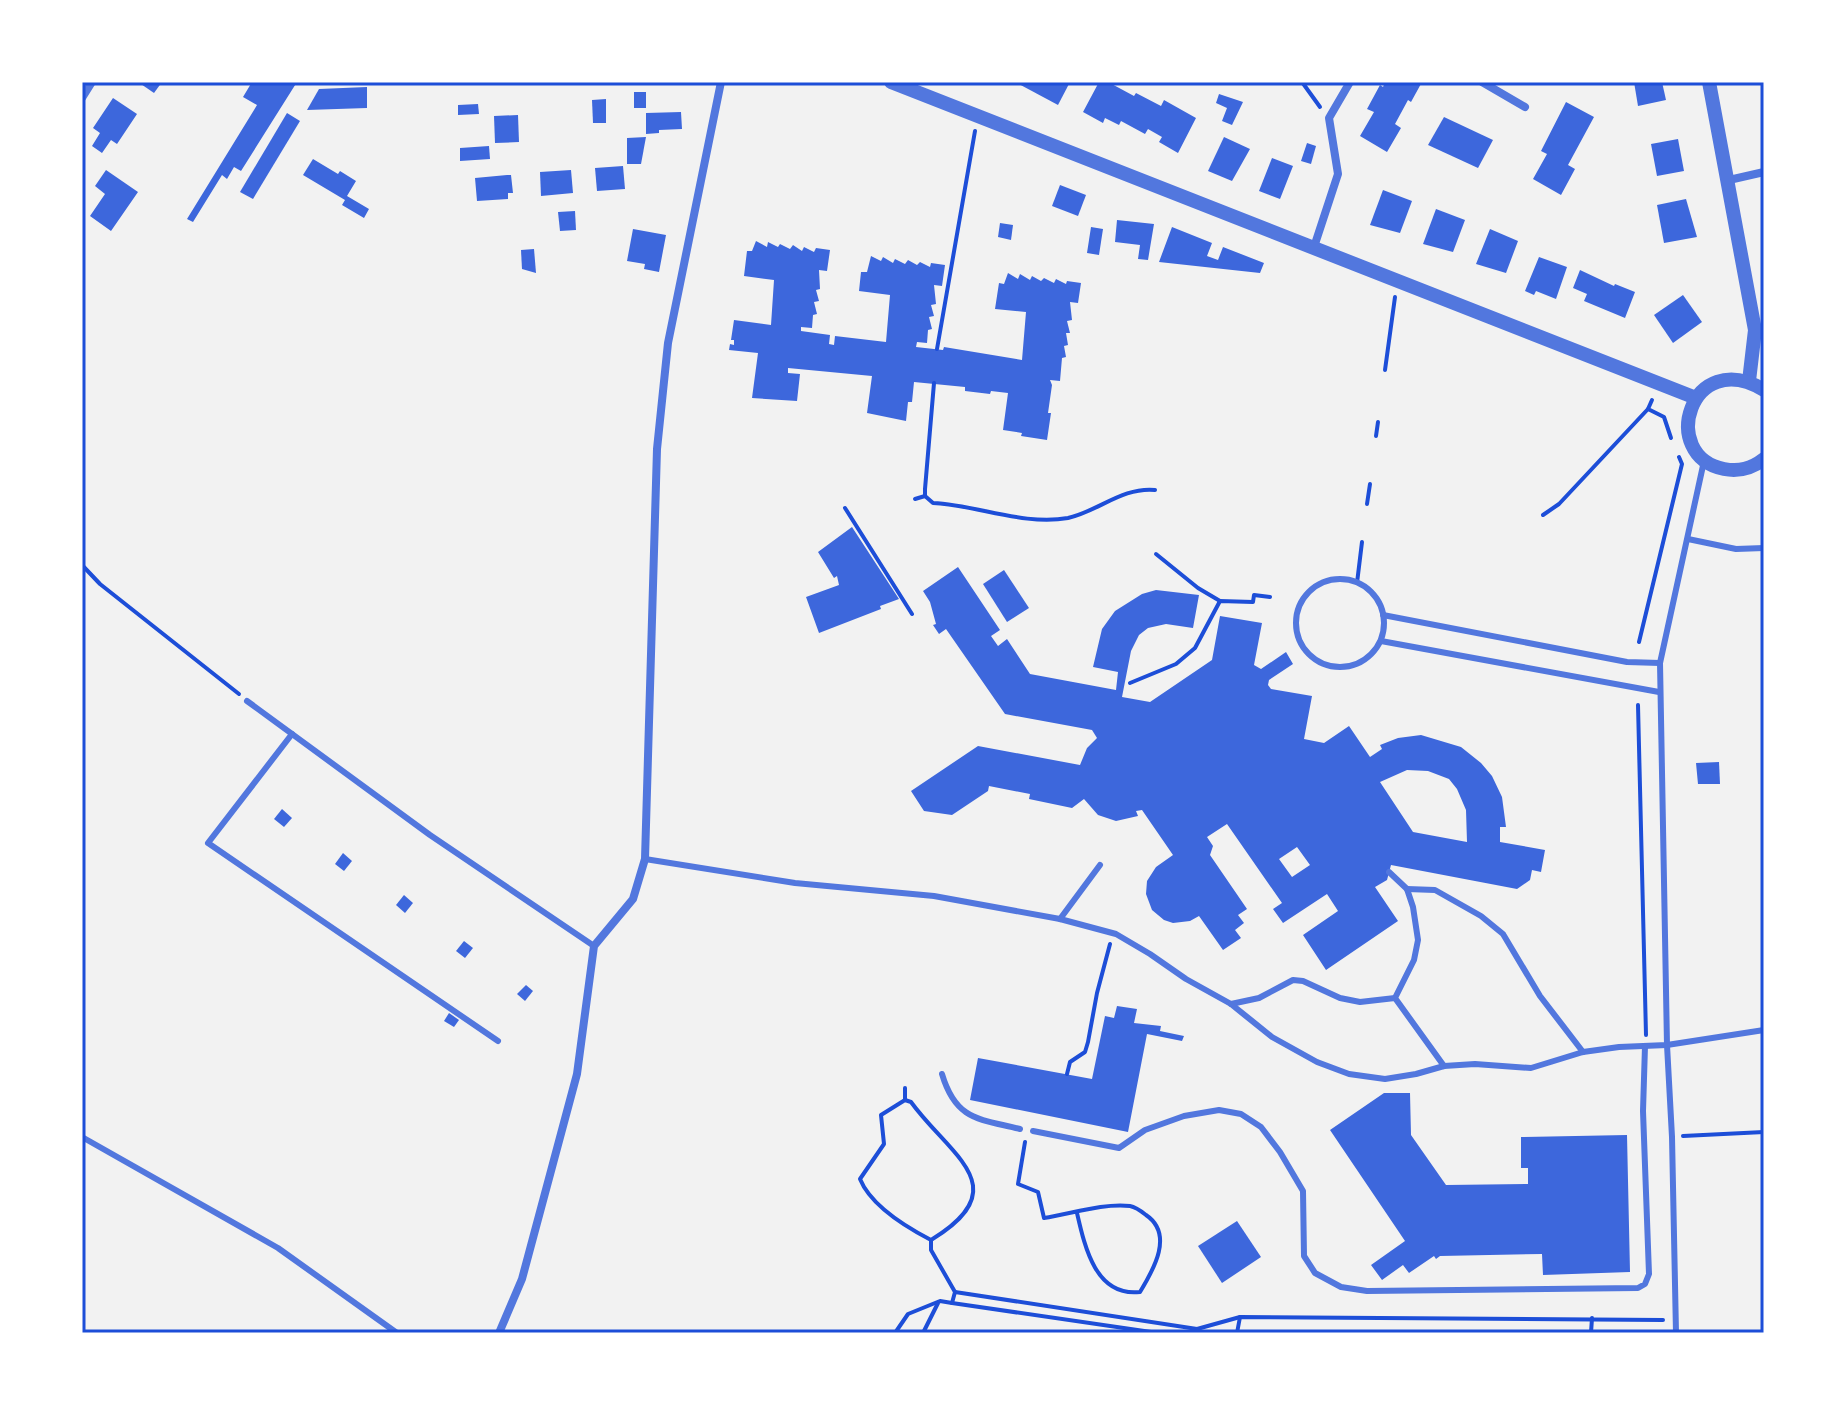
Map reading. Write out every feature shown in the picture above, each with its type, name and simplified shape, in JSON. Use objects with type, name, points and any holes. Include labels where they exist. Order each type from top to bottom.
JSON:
[{"type":"street","points":[[82,98],[92,82]]},
{"type":"street","points":[[499,1333],[522,1279],[577,1074],[594,946],[633,899],[645,859],[657,449],[668,343],[721,82]]},
{"type":"street","points":[[891,82],[1696,398]]},
{"type":"street","points":[[1314,247],[1338,174],[1329,118],[1350,82]]},
{"type":"street","points":[[1482,82],[1525,107]]},
{"type":"street","points":[[1709,82],[1755,330],[1749,381]]},
{"type":"street","points":[[1729,180],[1764,172]]},
{"type":"street","points":[[1764,390],[1749,381],[1734,378],[1720,380],[1706,387],[1696,398],[1687,424],[1689,438],[1704,461],[1719,469],[1736,471],[1753,467],[1764,459]]},
{"type":"lane","points":[[1676,1333],[1659,692],[1660,663],[1704,461]]},
{"type":"lane","points":[[1688,539],[1736,549],[1764,548]]},
{"type":"lane","points":[[1338,579],[1367,588],[1378,601],[1383,615],[1381,641],[1372,654],[1360,663],[1345,667],[1330,666],[1316,660],[1305,651],[1297,637],[1295,624],[1303,598],[1313,587],[1338,579]]},
{"type":"lane","points":[[1383,615],[1627,662],[1660,663]]},
{"type":"lane","points":[[1381,641],[1659,692]]},
{"type":"lane","points":[[247,701],[487,875],[594,946]]},
{"type":"lane","points":[[292,734],[208,843],[498,1041]]},
{"type":"lane","points":[[645,859],[795,883],[934,896],[1060,919],[1116,934],[1231,1004],[1272,1037],[1317,1062],[1349,1074],[1385,1079],[1444,1066],[1475,1064],[1531,1068],[1583,1052],[1667,1045],[1764,1030]]},
{"type":"lane","points":[[1060,919],[1100,865]]},
{"type":"lane","points":[[1389,872],[1407,889],[1418,940],[1414,960],[1395,998]]},
{"type":"lane","points":[[1407,889],[1435,890],[1481,916],[1503,934],[1540,996],[1583,1052]]},
{"type":"lane","points":[[1231,1004],[1259,998],[1293,980],[1303,981],[1340,998],[1360,1002],[1395,998]]},
{"type":"lane","points":[[1395,998],[1444,1066]]},
{"type":"lane","points":[[1033,1131],[1119,1148],[1145,1130],[1184,1116],[1219,1110],[1241,1114],[1261,1127],[1303,1191],[1304,1256],[1315,1273],[1341,1287],[1367,1291],[1638,1288],[1645,1284],[1649,1274],[1643,1111],[1645,1046]]},
{"type":"lane","points":[[942,1074],[947,1090],[963,1110],[986,1123],[1020,1129]]},
{"type":"lane","points":[[82,1137],[278,1248],[397,1333]]},
{"type":"path","points":[[1302,82],[1329,118]]},
{"type":"path","points":[[937,349],[978,117]]},
{"type":"path","points":[[1385,370],[1393,310]]},
{"type":"path","points":[[925,496],[934,383]]},
{"type":"path","points":[[1543,515],[1559,504],[1648,409],[1652,400]]},
{"type":"path","points":[[1648,409],[1664,417],[1672,440]]},
{"type":"path","points":[[1376,436],[1378,422]]},
{"type":"path","points":[[1639,642],[1682,464],[1677,452]]},
{"type":"path","points":[[1367,504],[1370,484]]},
{"type":"path","points":[[925,496],[933,503],[971,509],[1066,518],[1084,513],[1118,496],[1142,489],[1155,490]]},
{"type":"path","points":[[915,499],[925,496]]},
{"type":"path","points":[[845,508],[912,614]]},
{"type":"path","points":[[1357,583],[1362,542]]},
{"type":"path","points":[[1156,554],[1198,588],[1220,601],[1253,602],[1254,595],[1270,597]]},
{"type":"path","points":[[82,565],[123,602],[247,701]]},
{"type":"path","points":[[1130,683],[1176,664],[1195,648],[1220,601]]},
{"type":"path","points":[[1638,705],[1647,1010],[1645,1046]]},
{"type":"path","points":[[1067,1074],[1070,1062],[1085,1052],[1107,949],[1116,934]]},
{"type":"path","points":[[905,1088],[905,1100]]},
{"type":"path","points":[[905,1100],[881,1115],[884,1144],[860,1179],[865,1190],[887,1210],[915,1232],[931,1240]]},
{"type":"path","points":[[905,1100],[911,1102],[967,1166],[975,1185],[971,1205],[956,1222],[931,1240]]},
{"type":"path","points":[[1672,1137],[1764,1132]]},
{"type":"path","points":[[1020,1168],[1018,1184],[1038,1192],[1044,1218],[1098,1208],[1133,1206],[1153,1220],[1161,1237],[1158,1258],[1140,1292],[1125,1293],[1109,1286],[1089,1257],[1077,1213]]},
{"type":"path","points":[[931,1240],[931,1250],[955,1292],[952,1303]]},
{"type":"path","points":[[955,1292],[1197,1329],[1240,1317],[1677,1320]]},
{"type":"path","points":[[923,1333],[938,1303]]},
{"type":"path","points":[[895,1333],[908,1314],[938,1303],[952,1303],[1158,1333]]},
{"type":"path","points":[[1237,1333],[1240,1317]]},
{"type":"path","points":[[1591,1333],[1592,1318]]},
{"type":"building","points":[[138,82],[162,82],[154,93]]},
{"type":"building","points":[[252,82],[297,82],[241,171],[234,167],[227,179],[222,175],[193,222],[187,219],[257,105],[243,97]]},
{"type":"building","points":[[1015,82],[1070,82],[1058,105]]},
{"type":"building","points":[[1099,82],[1108,82],[1161,106],[1164,100],[1196,118],[1178,153],[1159,142],[1162,137],[1148,129],[1145,134],[1121,121],[1119,125],[1105,118],[1103,123],[1083,112]]},
{"type":"building","points":[[1385,82],[1422,82],[1395,124],[1401,128],[1387,152],[1360,136],[1374,112],[1367,109],[1380,85],[1383,87]]},
{"type":"building","points":[[1634,82],[1662,82],[1666,100],[1638,106]]},
{"type":"building","points":[[367,87],[367,108],[307,110],[319,89]]},
{"type":"building","points":[[634,92],[646,92],[646,108],[634,108]]},
{"type":"building","points":[[1219,94],[1243,102],[1232,125],[1222,121],[1227,108],[1216,103]]},
{"type":"building","points":[[113,98],[137,114],[117,144],[111,140],[102,153],[92,146],[100,133],[93,128]]},
{"type":"building","points":[[606,99],[606,123],[593,123],[592,100]]},
{"type":"building","points":[[1566,102],[1594,117],[1568,165],[1575,169],[1561,195],[1533,179],[1547,154],[1541,151]]},
{"type":"building","points":[[478,104],[479,114],[458,115],[458,105]]},
{"type":"building","points":[[681,112],[682,129],[646,134],[646,113]]},
{"type":"building","points":[[287,113],[300,121],[253,199],[240,192]]},
{"type":"building","points":[[518,115],[519,142],[495,143],[494,116]]},
{"type":"building","points":[[1444,117],[1493,140],[1478,168],[1428,145]]},
{"type":"building","points":[[646,137],[641,164],[627,164],[627,138]]},
{"type":"building","points":[[1224,137],[1250,149],[1232,181],[1208,171]]},
{"type":"building","points":[[1678,139],[1684,171],[1657,176],[1651,144]]},
{"type":"building","points":[[1307,143],[1316,146],[1311,164],[1301,161]]},
{"type":"building","points":[[489,146],[490,159],[460,161],[460,148]]},
{"type":"building","points":[[1272,158],[1293,166],[1280,199],[1259,191]]},
{"type":"building","points":[[313,159],[356,181],[347,196],[369,209],[364,218],[342,205],[345,200],[303,175]]},
{"type":"building","points":[[623,166],[625,189],[597,191],[595,168]]},
{"type":"building","points":[[106,170],[138,192],[111,231],[90,216],[105,194],[95,186]]},
{"type":"building","points":[[571,170],[573,193],[541,196],[540,172]]},
{"type":"building","points":[[511,175],[513,193],[508,193],[508,199],[477,201],[475,178]]},
{"type":"building","points":[[1060,185],[1086,195],[1078,216],[1052,206]]},
{"type":"building","points":[[1383,190],[1412,201],[1400,233],[1370,225]]},
{"type":"building","points":[[1686,199],[1697,237],[1664,243],[1657,205]]},
{"type":"building","points":[[1436,209],[1465,220],[1453,252],[1423,244]]},
{"type":"building","points":[[575,211],[576,230],[560,231],[558,212]]},
{"type":"building","points":[[1117,220],[1154,224],[1148,260],[1138,259],[1140,245],[1115,242]]},
{"type":"building","points":[[1000,223],[1013,225],[1011,240],[998,237]]},
{"type":"building","points":[[1091,227],[1103,229],[1099,255],[1087,253]]},
{"type":"building","points":[[1172,227],[1212,243],[1207,256],[1218,260],[1223,247],[1264,263],[1260,273],[1159,262]]},
{"type":"building","points":[[633,229],[666,235],[659,272],[644,269],[645,264],[627,261]]},
{"type":"building","points":[[1490,229],[1518,241],[1506,273],[1476,264]]},
{"type":"building","points":[[756,241],[767,247],[768,242],[790,249],[793,245],[802,251],[804,247],[814,252],[816,248],[830,250],[827,271],[819,270],[820,289],[816,290],[819,301],[814,302],[817,314],[813,315],[812,328],[801,327],[801,331],[830,335],[829,344],[834,345],[835,336],[886,342],[890,295],[859,291],[861,272],[867,272],[871,256],[881,261],[883,257],[893,263],[895,259],[905,264],[908,260],[917,265],[920,262],[930,267],[931,263],[945,265],[942,286],[934,285],[936,304],[931,305],[934,316],[929,317],[932,329],[928,330],[927,343],[917,342],[916,347],[943,350],[944,347],[1022,360],[1026,312],[995,309],[999,283],[1004,284],[1008,273],[1018,279],[1020,274],[1030,280],[1032,276],[1054,283],[1056,279],[1066,284],[1067,281],[1081,283],[1078,303],[1070,302],[1072,320],[1067,321],[1070,333],[1066,333],[1068,345],[1064,346],[1066,357],[1062,358],[1060,381],[1050,380],[1048,413],[1051,413],[1047,440],[1003,430],[1008,393],[991,391],[990,394],[965,391],[965,387],[914,382],[906,421],[867,413],[872,376],[788,368],[788,373],[800,374],[797,401],[752,398],[758,353],[729,350],[730,344],[734,345],[734,340],[731,340],[734,320],[771,325],[774,280],[744,276],[747,251],[752,251]]},
{"type":"building","points":[[534,249],[536,273],[522,269],[521,250]]},
{"type":"building","points":[[1539,257],[1567,267],[1556,299],[1536,291],[1534,295],[1525,291]]},
{"type":"building","points":[[1580,270],[1635,292],[1625,318],[1584,301],[1587,294],[1573,288]]},
{"type":"building","points":[[1683,295],[1702,322],[1673,343],[1654,315]]},
{"type":"building","points":[[852,527],[899,599],[819,633],[806,597],[839,585],[837,576],[834,578],[818,552]]},
{"type":"building","points":[[958,567],[1000,630],[991,636],[998,646],[1007,639],[1030,674],[1116,690],[1118,672],[1093,667],[1102,629],[1115,611],[1142,594],[1156,590],[1199,595],[1193,628],[1166,624],[1148,628],[1139,635],[1131,651],[1122,697],[1150,702],[1212,660],[1220,616],[1262,623],[1254,665],[1261,669],[1286,652],[1293,664],[1269,680],[1268,685],[1271,689],[1312,696],[1304,739],[1324,743],[1349,726],[1370,757],[1382,749],[1380,745],[1398,738],[1421,735],[1461,747],[1492,776],[1502,797],[1506,827],[1500,827],[1500,842],[1545,850],[1541,872],[1532,870],[1530,880],[1517,889],[1391,865],[1387,880],[1375,887],[1398,921],[1326,970],[1303,935],[1338,911],[1327,894],[1283,923],[1273,909],[1282,903],[1227,824],[1207,837],[1213,846],[1210,855],[1247,909],[1238,915],[1244,923],[1235,930],[1241,938],[1223,950],[1199,916],[1190,921],[1173,923],[1152,910],[1146,894],[1147,881],[1156,867],[1173,855],[1142,810],[1136,811],[1138,816],[1116,821],[1098,815],[1084,799],[1072,808],[1029,799],[1030,794],[989,786],[988,791],[952,815],[924,811],[911,791],[978,746],[1080,765],[1087,748],[1097,738],[1092,730],[1005,714],[946,629],[939,634],[933,625],[936,624],[930,602],[923,591]],"holes":[[[1407,770],[1428,771],[1449,779],[1466,810],[1467,842],[1413,832],[1380,782]],[[1297,847],[1310,865],[1292,877],[1279,859]]]},
{"type":"building","points":[[1004,570],[1029,608],[1007,622],[983,584]]},
{"type":"building","points":[[1719,762],[1720,784],[1698,784],[1696,763]]},
{"type":"building","points":[[282,809],[292,818],[284,827],[274,819]]},
{"type":"building","points":[[343,853],[352,861],[344,871],[335,864]]},
{"type":"building","points":[[404,895],[413,903],[405,913],[396,905]]},
{"type":"building","points":[[464,941],[473,948],[465,958],[456,951]]},
{"type":"building","points":[[526,985],[533,991],[525,1001],[517,994]]},
{"type":"building","points":[[1117,1006],[1137,1009],[1134,1023],[1161,1026],[1160,1031],[1184,1036],[1182,1041],[1147,1034],[1128,1132],[970,1100],[978,1058],[1092,1079],[1105,1016],[1114,1018]]},
{"type":"building","points":[[449,1013],[459,1020],[454,1027],[444,1021]]},
{"type":"building","points":[[1384,1093],[1410,1093],[1411,1135],[1446,1185],[1528,1184],[1528,1168],[1521,1168],[1521,1137],[1627,1135],[1630,1272],[1543,1275],[1542,1254],[1440,1256],[1436,1259],[1434,1256],[1409,1273],[1403,1265],[1382,1280],[1371,1265],[1405,1241],[1330,1130]]},
{"type":"building","points":[[1237,1221],[1261,1257],[1222,1283],[1198,1246]]}]
